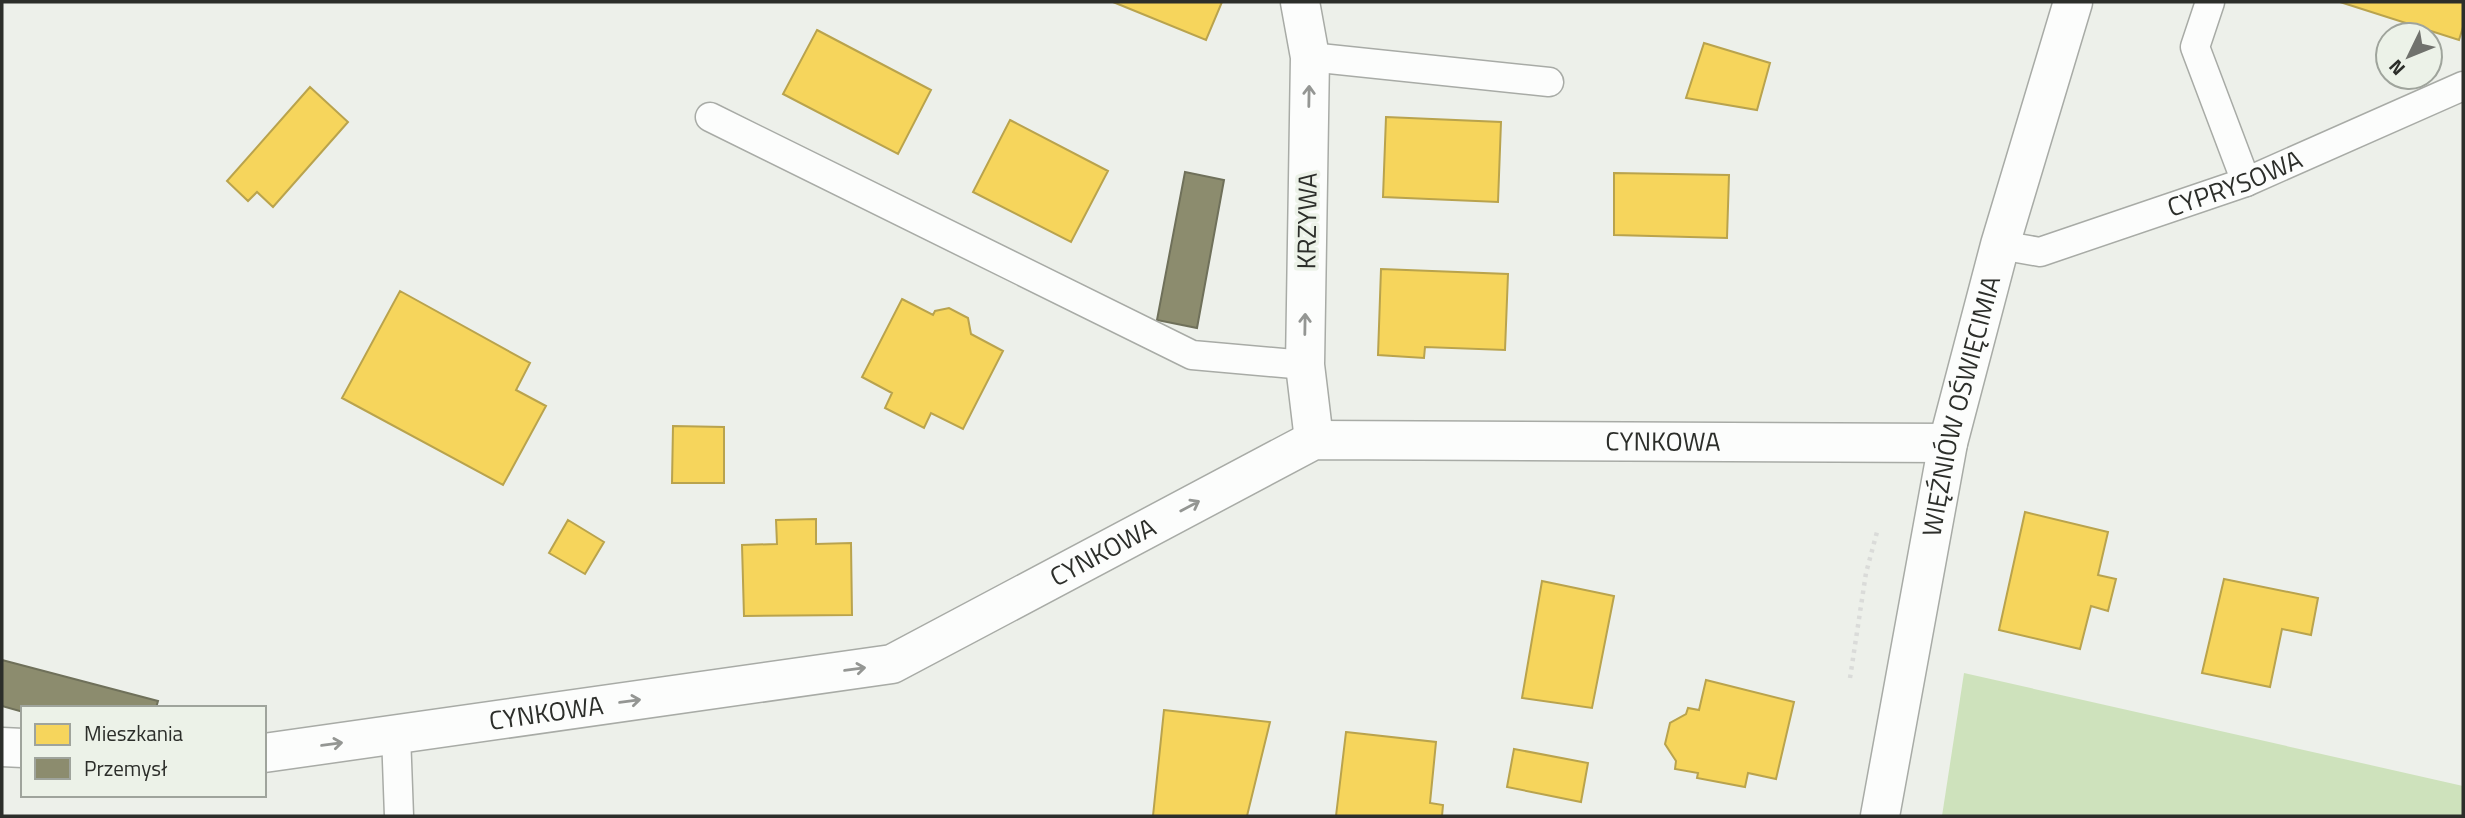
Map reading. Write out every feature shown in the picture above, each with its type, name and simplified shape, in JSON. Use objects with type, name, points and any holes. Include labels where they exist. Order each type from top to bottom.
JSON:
[{"type":"street","name":"KRZYWA","points":[[1300,2],[1310,57],[1305,365],[1314,440]]},
{"type":"street","name":"WIĘŹNIÓW OŚWIĘCIMIA","points":[[1880,816],[1948,443],[2000,244],[2073,2]]},
{"type":"street","name":"CYNKOWA","points":[[266,753],[892,664],[1314,440],[1948,443]]},
{"type":"street","points":[[2,747],[21,748]]},
{"type":"lane","points":[[2210,2],[2195,47],[2246,182]]},
{"type":"lane","points":[[1310,57],[1549,82]]},
{"type":"lane","name":"CYPRYSOWA","points":[[2000,244],[2040,252],[2246,182],[2463,86]]},
{"type":"lane","points":[[710,117],[1192,355],[1305,365]]},
{"type":"lane","points":[[396,734],[398,816]]},
{"type":"green space","points":[[1964,673],[2463,786],[2463,816],[1942,816]]},
{"type":"building: Mieszkania","points":[[1113,2],[1222,2],[1206,40]]},
{"type":"building: Mieszkania","points":[[2340,2],[2463,2],[2463,27],[2459,40],[2444,35],[2444,21],[2400,21]]},
{"type":"building: Mieszkania","points":[[817,30],[931,90],[898,154],[783,94]]},
{"type":"building: Mieszkania","points":[[1704,43],[1770,63],[1757,110],[1686,98]]},
{"type":"building: Mieszkania","points":[[310,87],[348,122],[273,207],[257,192],[248,201],[227,181]]},
{"type":"building: Mieszkania","points":[[1386,117],[1501,122],[1498,202],[1383,197]]},
{"type":"building: Mieszkania","points":[[1010,120],[1108,171],[1071,242],[973,192]]},
{"type":"building: Mieszkania","points":[[1614,173],[1729,175],[1727,238],[1614,235]]},
{"type":"building: Mieszkania","points":[[1381,269],[1508,274],[1505,350],[1425,347],[1424,358],[1378,355]]},
{"type":"building: Mieszkania","points":[[400,291],[530,363],[516,390],[546,406],[503,485],[342,398]]},
{"type":"building: Mieszkania","points":[[902,299],[933,315],[935,311],[949,308],[968,318],[971,334],[1003,351],[963,429],[931,413],[924,428],[885,408],[892,393],[862,377]]},
{"type":"building: Mieszkania","points":[[673,426],[724,427],[724,483],[672,483]]},
{"type":"building: Mieszkania","points":[[2025,512],[2108,532],[2098,575],[2116,579],[2108,611],[2091,606],[2080,649],[1999,630]]},
{"type":"building: Mieszkania","points":[[816,519],[816,544],[851,543],[852,615],[744,616],[742,545],[777,544],[776,520]]},
{"type":"building: Mieszkania","points":[[568,520],[604,542],[585,574],[549,553]]},
{"type":"building: Mieszkania","points":[[2224,579],[2318,598],[2311,635],[2282,629],[2270,687],[2202,673]]},
{"type":"building: Mieszkania","points":[[1542,581],[1614,596],[1592,708],[1522,698]]},
{"type":"building: Mieszkania","points":[[1706,680],[1794,702],[1776,779],[1748,773],[1745,787],[1697,778],[1698,773],[1675,769],[1676,761],[1665,744],[1670,723],[1686,714],[1688,708],[1699,710]]},
{"type":"building: Mieszkania","points":[[1164,710],[1270,722],[1247,816],[1153,816]]},
{"type":"building: Mieszkania","points":[[1346,732],[1436,742],[1430,803],[1443,805],[1442,816],[1336,816]]},
{"type":"building: Mieszkania","points":[[1514,749],[1588,763],[1581,802],[1507,787]]},
{"type":"building: Przemysł","points":[[1185,172],[1224,180],[1197,328],[1157,320]]},
{"type":"building: Przemysł","points":[[2,660],[158,701],[157,706],[21,706],[21,711],[2,706]]}]
